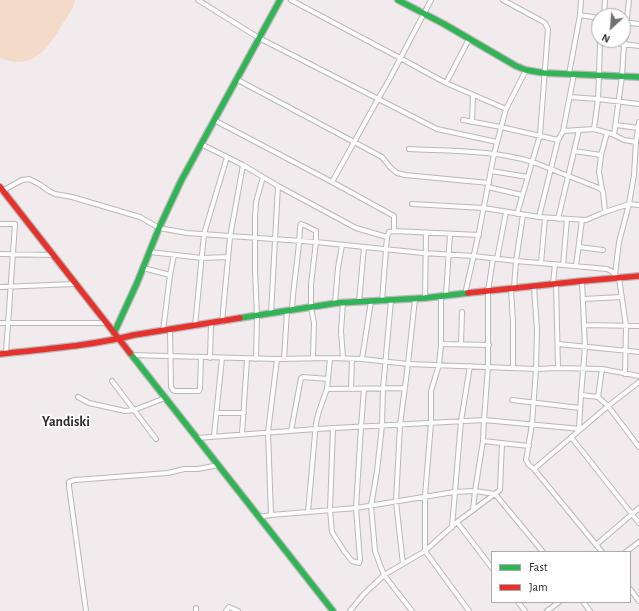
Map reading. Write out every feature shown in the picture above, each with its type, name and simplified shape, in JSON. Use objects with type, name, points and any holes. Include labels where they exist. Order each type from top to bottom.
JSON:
[{"type":"street","points":[[198,0],[259,38],[378,98],[437,130],[497,142]]},
{"type":"street","points":[[114,333],[133,293],[159,228],[181,181],[280,0]]},
{"type":"street","points":[[291,0],[446,83],[506,109]]},
{"type":"street","points":[[398,0],[424,13],[516,66],[526,70],[544,73],[639,77]]},
{"type":"street","points":[[332,182],[389,80],[431,0]]},
{"type":"street","points":[[503,0],[545,23],[548,29],[540,135],[517,214]]},
{"type":"street","points":[[539,217],[558,140],[563,131],[570,96],[581,0]]},
{"type":"street","points":[[580,15],[591,17]]},
{"type":"street","points":[[446,83],[469,39]]},
{"type":"street","points":[[594,129],[598,99],[600,48]]},
{"type":"street","points":[[614,135],[622,76],[624,48]]},
{"type":"street","points":[[465,294],[479,235],[494,154],[501,127],[506,109],[526,70]]},
{"type":"street","points":[[236,80],[382,157],[397,173],[488,185],[522,195]]},
{"type":"street","points":[[472,122],[474,96]]},
{"type":"street","points":[[570,96],[639,104]]},
{"type":"street","points":[[214,120],[394,216],[394,231]]},
{"type":"street","points":[[463,120],[558,140]]},
{"type":"street","points":[[625,374],[626,326],[622,297],[617,276],[619,242],[637,176],[638,154],[636,142],[639,122]]},
{"type":"street","points":[[616,125],[638,128]]},
{"type":"street","points":[[563,131],[594,129],[614,135],[624,140],[636,142]]},
{"type":"street","points":[[558,218],[579,130]]},
{"type":"street","points":[[605,212],[599,172],[601,155],[607,133]]},
{"type":"street","points":[[201,144],[243,165],[278,186],[356,228],[387,237]]},
{"type":"street","points":[[410,149],[494,154],[533,162],[551,168],[602,190]]},
{"type":"street","points":[[574,151],[601,155]]},
{"type":"street","points":[[196,326],[204,234],[227,157]]},
{"type":"street","points":[[222,322],[230,237],[243,165]]},
{"type":"street","points":[[491,171],[528,177]]},
{"type":"street","points":[[256,359],[257,316],[254,218],[262,176]]},
{"type":"street","points":[[333,611],[1,190],[22,180],[29,179],[55,194],[72,197],[140,217],[159,228],[187,233],[316,242],[603,268],[611,271],[617,276]]},
{"type":"street","points":[[271,314],[278,186]]},
{"type":"street","points":[[412,204],[484,208],[545,218],[582,220],[586,220],[629,204],[639,205]]},
{"type":"street","points":[[473,510],[482,441],[488,367],[488,291],[506,212]]},
{"type":"street","points":[[513,368],[512,289],[523,215]]},
{"type":"street","points":[[541,263],[545,218]]},
{"type":"street","points":[[563,265],[567,219]]},
{"type":"street","points":[[576,266],[582,220]]},
{"type":"street","points":[[0,224],[14,224],[8,323],[3,353],[105,342],[134,335],[211,324],[335,303],[415,299],[534,287],[617,276],[639,276]]},
{"type":"street","points":[[284,359],[298,261],[301,224],[316,231],[311,284],[311,307],[314,324],[313,358]]},
{"type":"street","points":[[382,301],[387,237],[389,232],[479,235]]},
{"type":"street","points":[[425,298],[427,253],[426,233]]},
{"type":"street","points":[[450,234],[439,365],[431,391],[431,423],[425,496],[425,551],[469,611]]},
{"type":"street","points":[[335,303],[338,268],[342,245]]},
{"type":"street","points":[[359,302],[364,247]]},
{"type":"street","points":[[579,247],[603,250]]},
{"type":"street","points":[[150,252],[202,258],[228,257]]},
{"type":"street","points":[[0,254],[53,255]]},
{"type":"street","points":[[163,331],[174,255]]},
{"type":"street","points":[[555,264],[558,368]]},
{"type":"street","points":[[143,268],[170,275]]},
{"type":"street","points":[[580,429],[580,408],[585,347],[582,281]]},
{"type":"street","points":[[0,287],[75,284]]},
{"type":"street","points":[[534,287],[537,330],[536,369],[532,424],[526,460],[601,551]]},
{"type":"street","points":[[583,299],[622,297]]},
{"type":"street","points":[[403,564],[396,502],[400,425],[415,299]]},
{"type":"street","points":[[391,300],[385,361],[382,426],[371,506],[375,551],[384,575],[412,611]]},
{"type":"street","points":[[362,359],[371,301]]},
{"type":"street","points":[[343,303],[341,331],[343,358]]},
{"type":"street","points":[[461,344],[462,312]]},
{"type":"street","points":[[0,323],[106,323]]},
{"type":"street","points":[[210,358],[211,324]]},
{"type":"street","points":[[584,325],[639,326]]},
{"type":"street","points":[[170,330],[171,387],[173,390],[199,391],[201,357]]},
{"type":"street","points":[[441,345],[489,344]]},
{"type":"street","points":[[558,344],[639,352]]},
{"type":"street","points":[[131,355],[247,359],[343,358],[408,364],[536,369],[602,369],[639,376]]},
{"type":"street","points":[[214,436],[222,358]]},
{"type":"street","points":[[308,512],[316,429],[318,417],[327,389],[330,358]]},
{"type":"street","points":[[242,434],[247,359]]},
{"type":"street","points":[[271,515],[268,432],[277,359]]},
{"type":"street","points":[[351,389],[352,359]]},
{"type":"street","points":[[452,527],[461,421],[470,366]]},
{"type":"street","points":[[598,397],[602,369]]},
{"type":"street","points":[[291,431],[301,378],[328,380]]},
{"type":"street","points":[[112,381],[156,439]]},
{"type":"street","points":[[534,469],[580,429],[639,382]]},
{"type":"street","points":[[327,389],[404,388]]},
{"type":"street","points":[[333,428],[330,510],[332,532],[344,551],[352,560],[359,563],[356,508],[364,389]]},
{"type":"street","points":[[581,395],[598,397],[608,406],[639,447]]},
{"type":"street","points":[[78,397],[89,403],[125,411],[134,410],[165,398]]},
{"type":"street","points":[[512,400],[580,408]]},
{"type":"street","points":[[217,413],[244,413]]},
{"type":"street","points":[[197,438],[268,432],[484,420],[580,429]]},
{"type":"street","points":[[572,437],[639,523]]},
{"type":"street","points":[[482,441],[529,446]]},
{"type":"street","points":[[350,611],[363,595],[384,575],[425,551],[457,522],[500,490],[502,443]]},
{"type":"street","points":[[86,611],[68,484],[69,482],[75,480],[168,473],[184,469],[198,469],[219,465]]},
{"type":"street","points":[[259,517],[356,508],[425,496],[475,491],[495,494],[542,551]]},
{"type":"street","points":[[596,545],[639,508]]},
{"type":"street","points":[[457,522],[491,567]]},
{"type":"street","points":[[627,551],[639,542]]},
{"type":"street","points":[[631,590],[639,601]]},
{"type":"street","points":[[519,603],[525,611]]},
{"type":"street","points":[[547,611],[558,603]]},
{"type":"street","points":[[584,603],[590,611]]},
{"type":"street","points":[[226,611],[229,607],[238,611]]},
{"type":"shaded area","points":[[0,0],[75,0],[70,13],[44,50],[30,60],[21,62],[0,58]]},
{"type":"traffic: fast","points":[[114,333],[181,181],[280,0]]},
{"type":"traffic: fast","points":[[398,0],[444,24],[516,66],[526,70],[544,73],[639,77]]},
{"type":"traffic: fast","points":[[240,318],[337,303],[425,298],[468,293]]},
{"type":"traffic: fast","points":[[130,353],[333,611]]},
{"type":"traffic: jam","points":[[0,187],[130,353]]},
{"type":"traffic: jam","points":[[468,293],[639,276]]},
{"type":"traffic: jam","points":[[0,354],[84,345],[134,335],[240,318]]},
{"type":"district","name":"Yandiski","points":[[66,422]]}]
